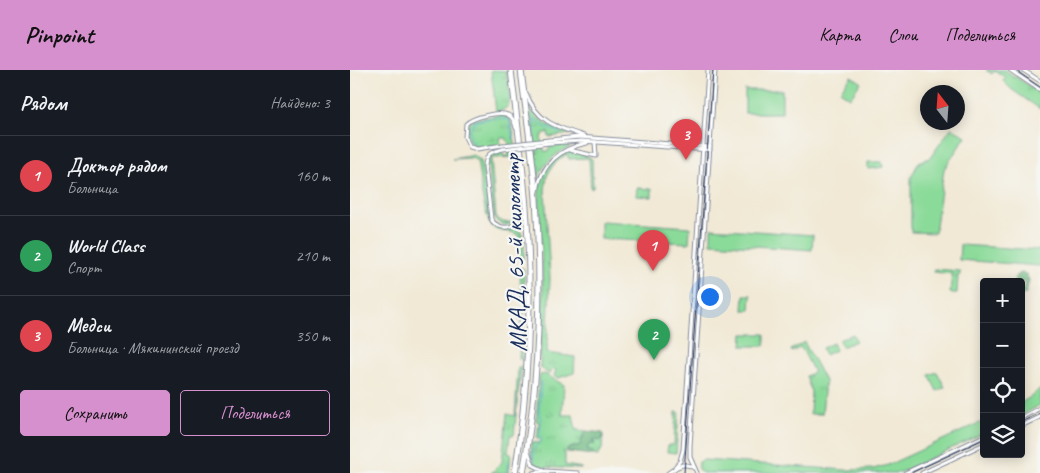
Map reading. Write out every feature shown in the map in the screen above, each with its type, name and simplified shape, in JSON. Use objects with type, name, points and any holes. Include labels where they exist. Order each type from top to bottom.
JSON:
[{"type":"highway","name":"МКАД, 65-й километр","points":[[511,70],[520,141],[528,250],[526,363],[515,473]]},
{"type":"highway","name":"МКАД, 65-й километр","points":[[521,71],[536,205],[539,263],[536,367],[523,473]]},
{"type":"main road","points":[[672,471],[681,458],[683,447],[708,70]]},
{"type":"main road","points":[[697,472],[690,457],[690,446],[715,70]]},
{"type":"main road","points":[[1010,70],[1040,90]]},
{"type":"main road","points":[[1022,70],[1040,82]]},
{"type":"main road","points":[[523,85],[531,106],[542,119],[578,135],[594,139],[710,148]]},
{"type":"main road","points":[[520,141],[512,118],[506,114],[470,119],[465,126],[465,137],[470,147],[477,149],[549,141],[578,135]]},
{"type":"main road","points":[[574,141],[578,139],[578,135]]},
{"type":"main road","points":[[549,141],[594,139]]},
{"type":"main road","points":[[536,205],[541,174],[551,161],[565,151],[594,139]]},
{"type":"main road","points":[[565,151],[573,150],[596,156],[594,139]]},
{"type":"main road","points":[[503,147],[487,154],[485,166],[491,219],[496,225],[509,227],[517,225],[522,220],[525,202]]},
{"type":"main road","points":[[1025,416],[1040,408]]},
{"type":"main road","points":[[1025,424],[1040,417]]},
{"type":"main road","points":[[905,473],[980,438]]},
{"type":"main road","points":[[922,473],[980,446]]},
{"type":"main road","points":[[527,449],[533,465],[546,471]]},
{"type":"main road","points":[[672,471],[685,464],[691,466],[697,472]]},
{"type":"main road","points":[[533,473],[546,471],[578,473]]},
{"type":"green space","points":[[491,70],[506,71],[510,91],[507,107],[496,112]]},
{"type":"green space","points":[[986,70],[1005,70],[1040,93],[1040,109],[1011,89],[1003,81],[1005,77],[995,71],[992,74]]},
{"type":"green space","points":[[851,76],[861,82],[850,98],[840,91]]},
{"type":"green space","points":[[745,90],[782,90],[782,113],[745,113]]},
{"type":"green space","points":[[530,108],[543,121],[570,134],[549,137],[548,132],[543,134],[541,138],[544,151],[549,151],[549,147],[566,145],[570,147],[551,159],[538,178]]},
{"type":"green space","points":[[502,115],[510,118],[519,170],[516,174],[513,157],[493,158],[491,160],[496,217],[506,223],[512,222],[517,219],[519,210],[522,210],[519,220],[505,225],[501,224],[494,217],[487,160],[492,154],[496,153],[503,152],[504,157],[509,155],[509,143],[506,138],[500,138],[501,145],[477,148],[471,146],[466,135],[468,124],[475,119]]},
{"type":"green space","points":[[950,130],[955,130],[966,136],[944,169],[935,233],[911,232],[911,177],[919,162],[930,158]]},
{"type":"green space","points":[[570,151],[592,159],[593,187],[591,189],[589,158],[569,159],[567,154],[552,167],[547,176],[545,190],[550,278],[547,353],[575,357],[574,373],[559,378],[554,376],[556,370],[553,369],[549,374],[540,367],[543,291],[539,193],[544,173],[548,167],[557,158]]},
{"type":"green space","points":[[474,155],[481,161],[491,221],[498,228],[514,228],[521,232],[524,240],[524,258],[520,260],[518,235],[495,229],[491,225],[485,208],[477,161],[472,158],[452,159]]},
{"type":"green space","points":[[868,162],[882,162],[883,167],[868,169]]},
{"type":"green space","points":[[637,188],[652,189],[652,197],[636,196]]},
{"type":"green space","points":[[601,221],[690,227],[689,243],[601,239]]},
{"type":"green space","points":[[711,228],[813,235],[812,250],[711,243]]},
{"type":"green space","points":[[960,245],[1040,250],[1040,266],[959,260]]},
{"type":"green space","points":[[520,267],[524,269],[524,299],[521,301]]},
{"type":"green space","points":[[934,269],[960,271],[957,293],[950,293],[952,274],[934,272]]},
{"type":"green space","points":[[1021,273],[1026,274],[1029,280],[1026,293],[1025,278],[1015,277]]},
{"type":"green space","points":[[744,295],[751,295],[750,310],[743,310]]},
{"type":"green space","points":[[522,310],[524,310],[522,359],[519,359]]},
{"type":"green space","points":[[743,334],[765,334],[765,346],[742,346]]},
{"type":"green space","points":[[853,334],[856,341],[842,347],[839,340]]},
{"type":"green space","points":[[804,342],[825,381],[822,414],[810,414],[811,392],[806,376],[814,372],[801,347],[792,352],[791,350]]},
{"type":"green space","points":[[833,343],[836,350],[825,355],[822,348]]},
{"type":"green space","points":[[518,367],[521,367],[514,435],[510,435],[508,453],[511,454],[509,473],[491,473],[502,462],[507,414],[515,416]]},
{"type":"green space","points":[[937,372],[945,387],[937,391],[929,375]]},
{"type":"green space","points":[[545,374],[564,385],[562,415],[573,415],[576,430],[586,431],[580,445],[570,448],[565,452],[565,465],[581,469],[540,467],[535,465],[531,455],[532,442],[540,443],[541,439],[537,438],[539,422],[536,421],[539,378],[540,375]]},
{"type":"green space","points":[[1040,388],[1040,405],[1025,414],[1025,400]]},
{"type":"green space","points":[[676,412],[679,412],[676,453],[667,452],[668,445],[674,445]]},
{"type":"green space","points":[[980,423],[980,435],[899,473],[702,473],[698,469],[699,462],[704,460],[846,470],[873,469],[888,465]]},
{"type":"green space","points":[[586,431],[603,433],[600,441],[594,439],[592,441],[595,443],[594,445],[590,444],[588,446],[587,450],[592,452],[593,455],[567,452],[570,448],[580,445]]},
{"type":"green space","points":[[603,437],[602,449],[598,456],[593,455],[592,452],[587,450],[591,443]]},
{"type":"waterway","points":[[535,136],[534,119],[545,127],[560,133]]},
{"type":"waterway","points":[[475,143],[470,139],[470,128],[474,122],[482,120],[509,120],[513,139]]},
{"type":"waterway","points":[[540,432],[541,381]]},
{"type":"waterway","points":[[533,460],[534,448],[541,441],[540,434]]},
{"type":"waterway","points":[[507,473],[509,461]]},
{"type":"tram line","points":[[684,473],[713,70]]},
{"type":"tram line","points":[[1015,70],[1040,87]]},
{"type":"tram line","points":[[1025,420],[1040,413]]},
{"type":"tram line","points":[[911,473],[980,441]]},
{"type":"place","name":"Медси","points":[[686,160]]},
{"type":"place","name":"Доктор рядом","points":[[653,271]]},
{"type":"place","name":"World Class","points":[[654,360]]}]
